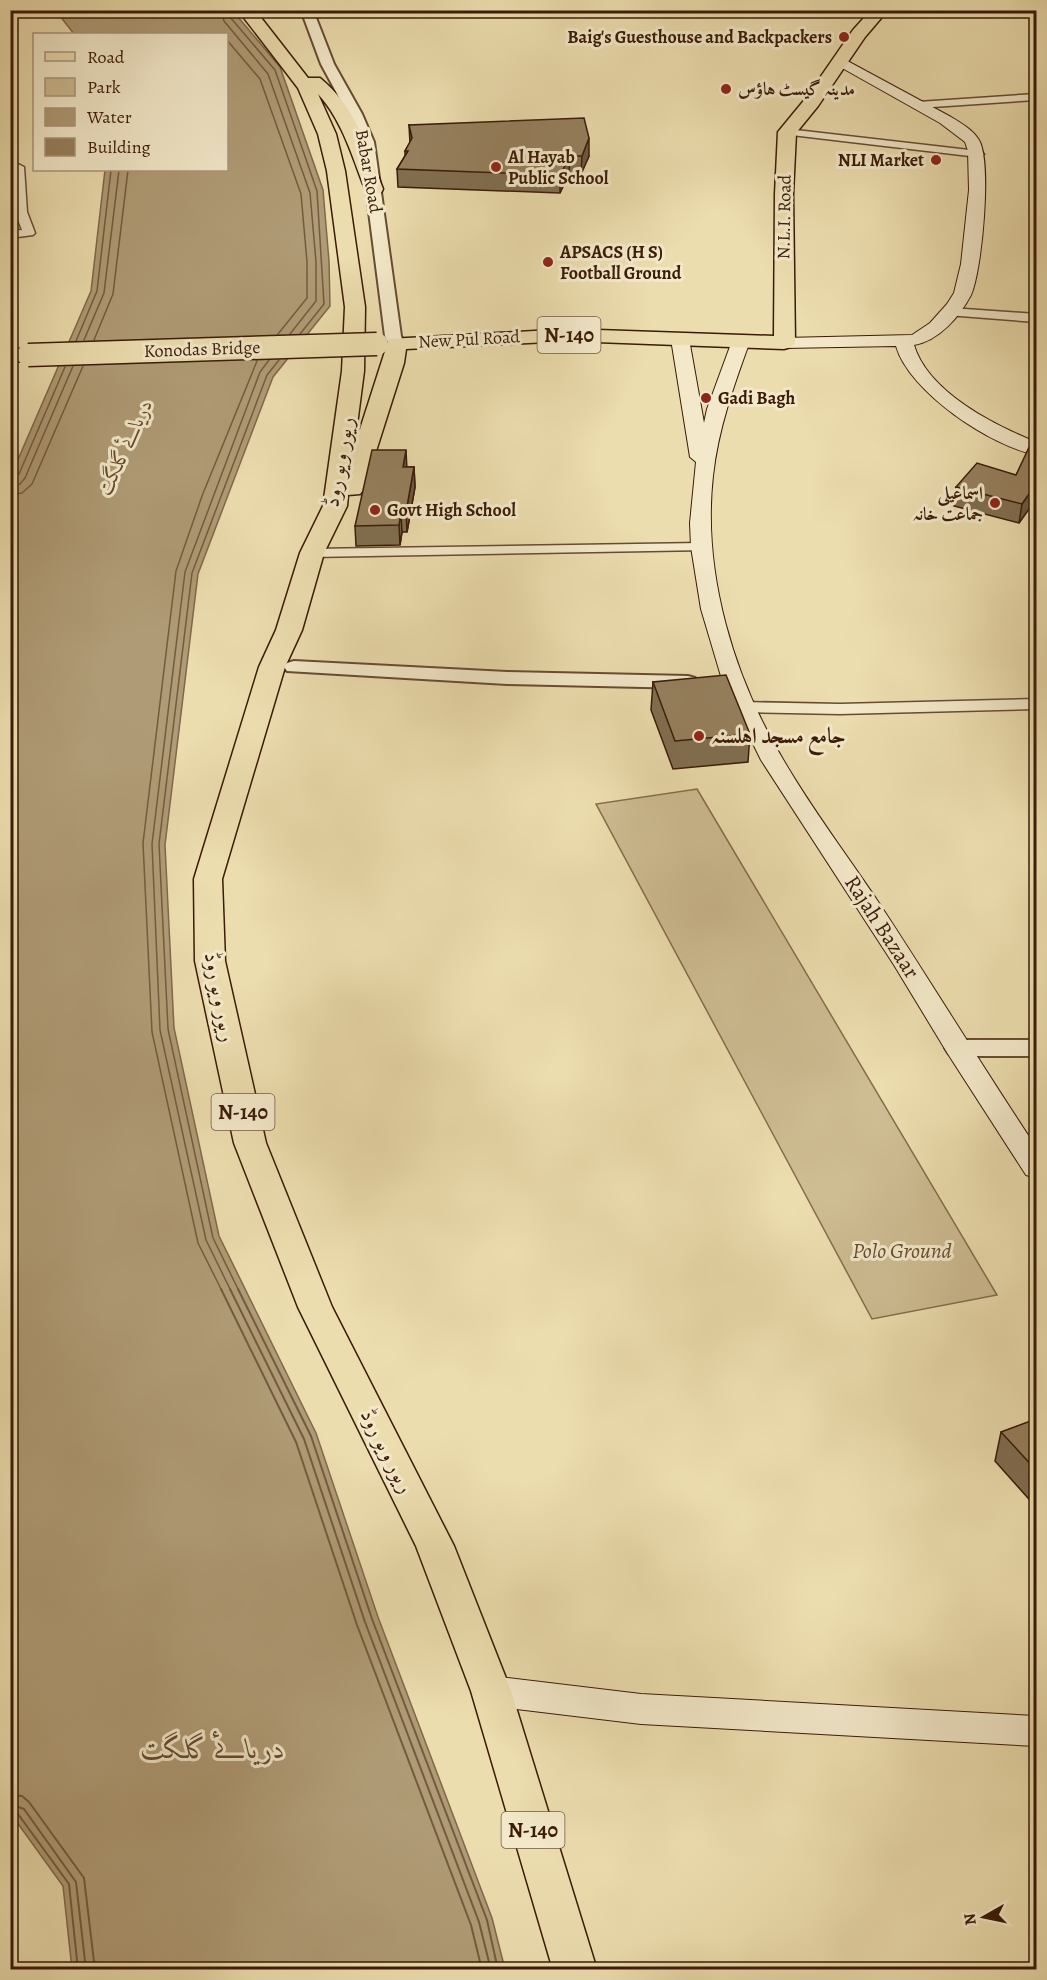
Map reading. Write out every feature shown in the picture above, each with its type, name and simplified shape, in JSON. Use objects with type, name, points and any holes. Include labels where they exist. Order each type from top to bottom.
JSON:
[{"type":"highway","name":"ریور ویو روڈ","points":[[246,10],[296,72],[315,104],[327,134],[336,171],[355,308],[353,371],[335,506],[312,553],[289,630],[272,667],[208,879],[210,961],[250,1143],[315,1306],[435,1546],[491,1691],[575,1970]]},
{"type":"highway","points":[[787,132],[812,102],[859,34],[880,10]]},
{"type":"highway","points":[[296,72],[324,88],[332,98],[342,115],[374,189]]},
{"type":"highway","name":"N.L.I. Road","points":[[784,343],[784,205],[787,132]]},
{"type":"highway","name":"New Pul Road","points":[[386,344],[540,335],[741,341]]},
{"type":"highway","name":"N-140","points":[[741,341],[784,343]]},
{"type":"highway","name":"N-140","points":[[335,506],[348,497],[354,486],[393,363],[386,344]]},
{"type":"main road","points":[[784,343],[904,341],[925,336],[951,312],[967,283],[976,209],[978,154],[974,143],[963,132],[840,61]]},
{"type":"main road","points":[[680,339],[703,475]]},
{"type":"main road","points":[[703,475],[716,408],[741,341]]},
{"type":"main road","points":[[904,341],[916,370],[930,385],[962,409],[1036,449]]},
{"type":"main road","name":"Konodas Bridge","points":[[19,355],[386,344]]},
{"type":"main road","points":[[691,407],[716,408]]},
{"type":"main road","name":"Rajah Bazaar","points":[[703,475],[701,548],[712,609],[734,683],[744,707],[772,760],[1036,1168]]},
{"type":"main road","points":[[491,1691],[641,1709],[1036,1731]]},
{"type":"street","name":"Babar Road","points":[[307,10],[317,43],[332,75],[361,122],[367,142],[382,263],[386,344]]},
{"type":"street","points":[[918,105],[1036,97]]},
{"type":"street","points":[[787,132],[978,154]]},
{"type":"street","points":[[10,163],[18,167],[21,212],[29,233],[10,235]]},
{"type":"street","points":[[951,312],[1036,318]]},
{"type":"street","points":[[312,553],[701,548]]},
{"type":"street","points":[[294,667],[507,678],[734,683]]},
{"type":"street","points":[[744,707],[840,709],[1036,704]]},
{"type":"street","points":[[957,1048],[1036,1048]]},
{"type":"green space","name":"Polo Ground","points":[[697,789],[997,1295],[872,1319],[596,804]]},
{"type":"water","name":"دریائے گلگت","points":[[56,11],[233,11],[280,67],[323,190],[330,306],[273,377],[198,574],[165,845],[174,1028],[219,1236],[316,1433],[378,1617],[492,1918],[505,1969],[72,1969],[63,1886],[11,1814],[10,478],[91,291],[105,171],[228,171],[228,33],[73,33]]},
{"type":"building","points":[[584,118],[589,138],[582,156],[570,156],[560,175],[397,169],[408,151],[405,151],[412,138],[409,125]]},
{"type":"building","points":[[1032,441],[1036,442],[1036,484],[1022,504],[956,487],[977,463],[1016,475]]},
{"type":"building","name":"Govt High School","points":[[372,450],[406,450],[403,467],[414,467],[406,512],[401,512],[399,525],[355,526]]},
{"type":"building","points":[[726,675],[750,734],[675,741],[653,682]]},
{"type":"building","points":[[1036,1419],[1036,1470],[1001,1432]]},
{"type":"place","name":"Baig's Guesthouse and Backpackers","points":[[844,37]]},
{"type":"place","name":"مدینہ گیسٹ ہاؤس","points":[[726,89]]},
{"type":"place","name":"NLI Market","points":[[936,160]]},
{"type":"place","name":"Al Hayab Public School","points":[[496,167]]},
{"type":"place","name":"APSACS (H S) Football Ground","points":[[548,262]]},
{"type":"place","name":"Gadi Bagh","points":[[706,398]]},
{"type":"place","name":"اسماعیلی جماعت خانہ","points":[[995,503]]},
{"type":"place","name":"Govt High School","points":[[375,510]]},
{"type":"place","name":"جامع مسجد اہلسنہ","points":[[699,736]]}]
